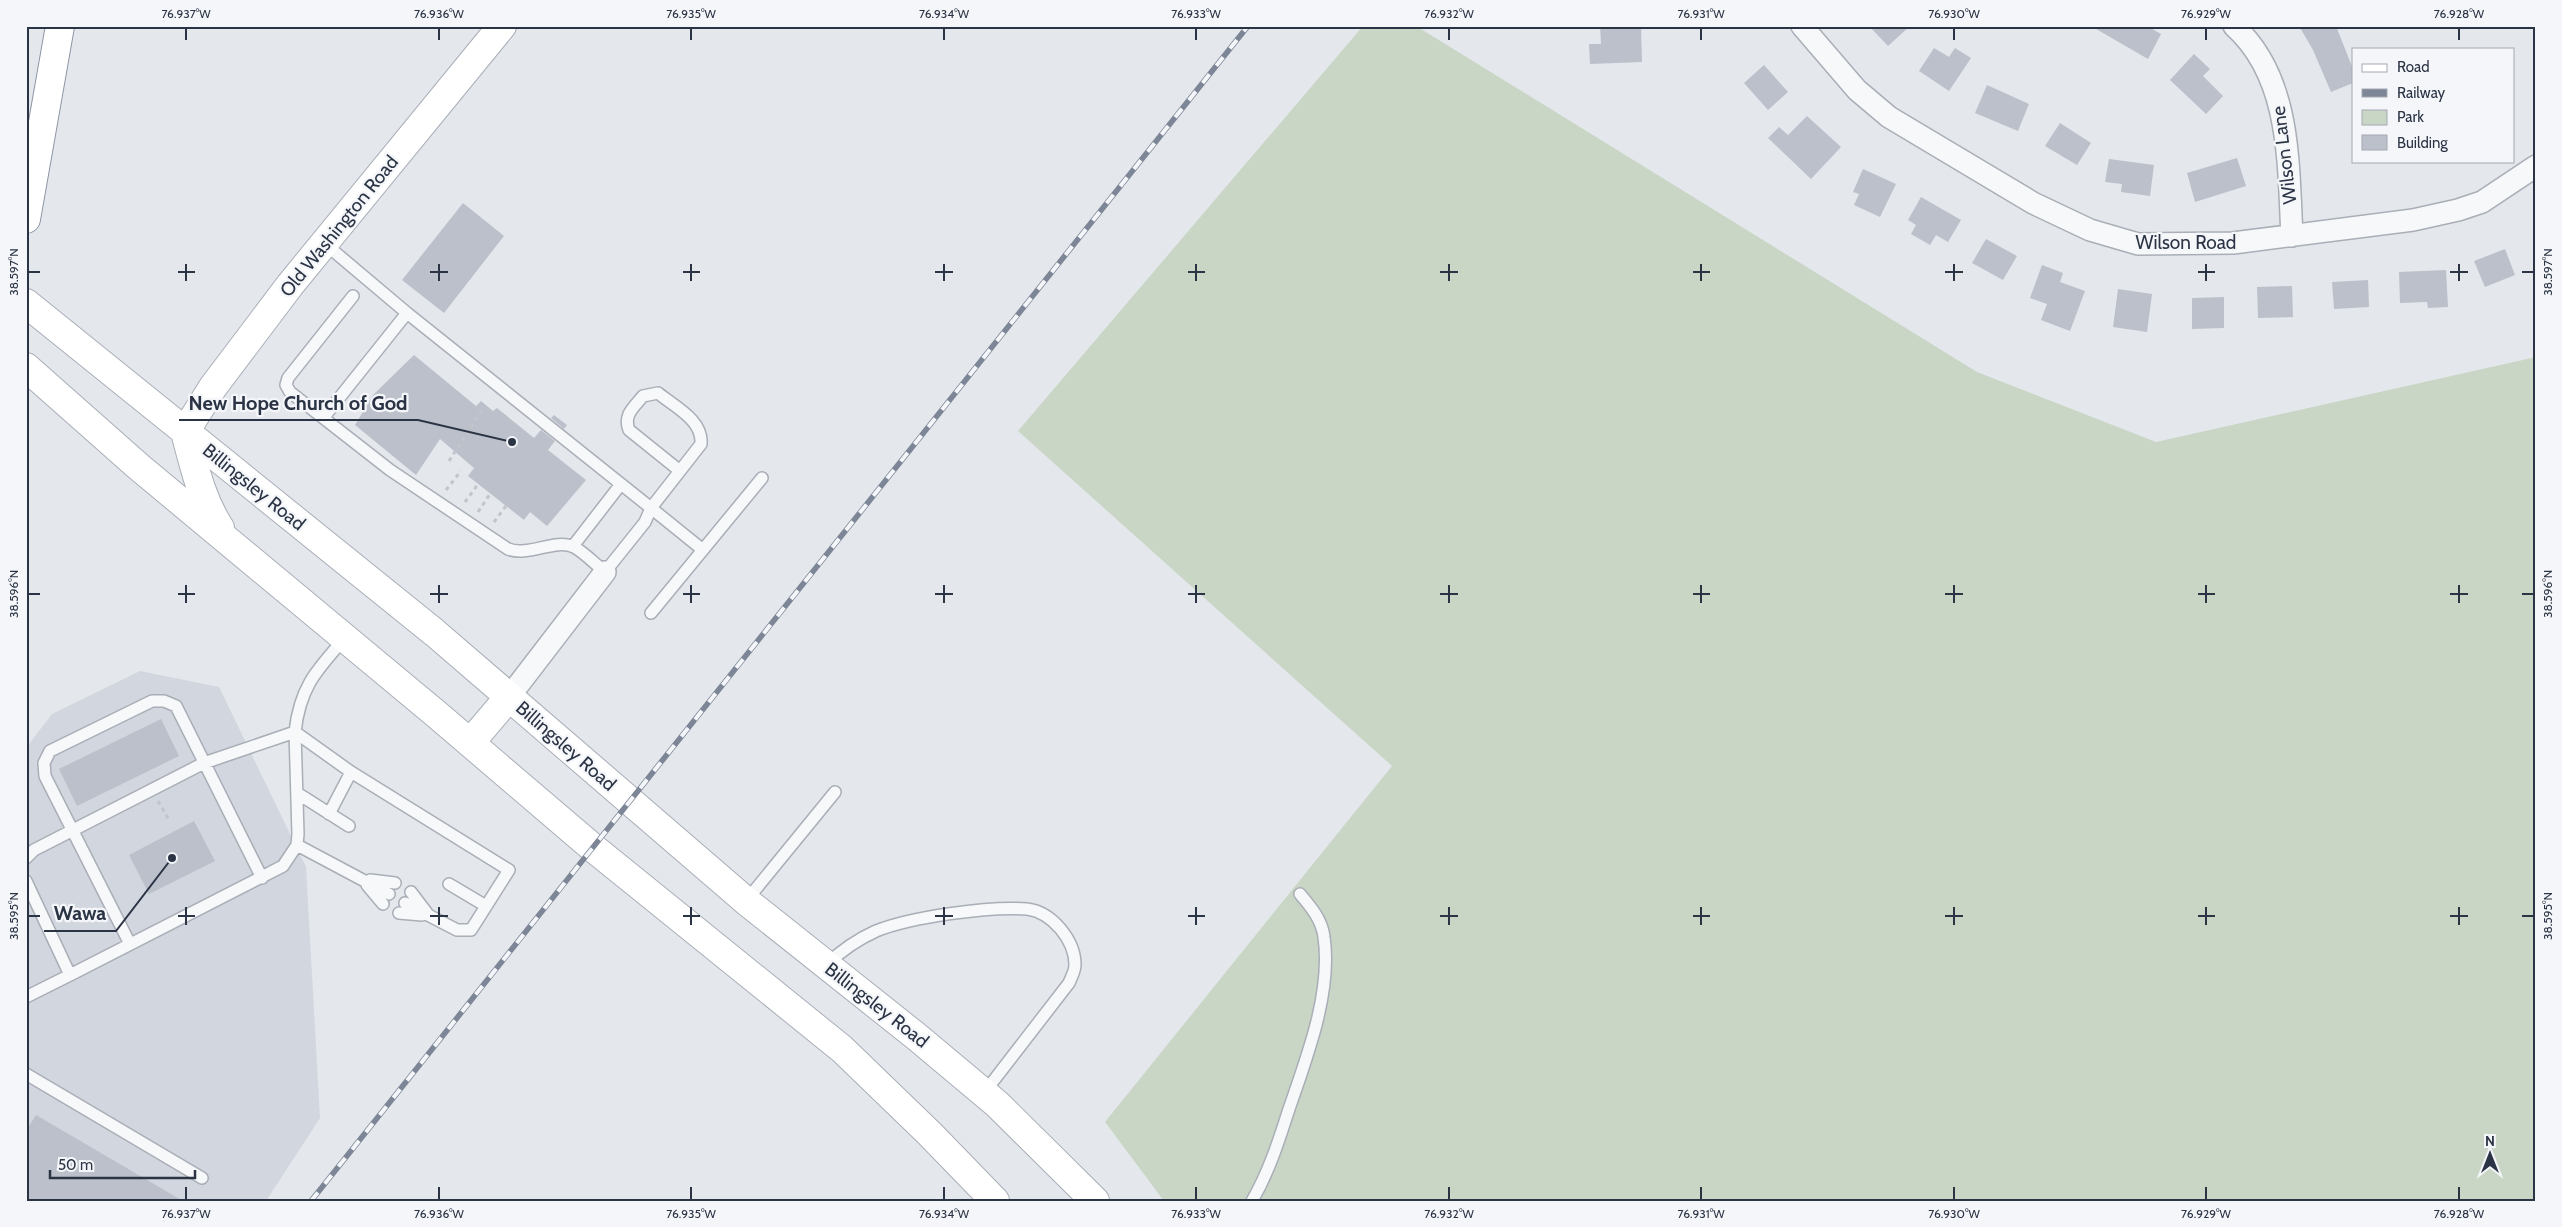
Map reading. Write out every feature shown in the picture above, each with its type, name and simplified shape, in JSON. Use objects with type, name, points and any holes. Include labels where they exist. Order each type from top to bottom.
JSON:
[{"type":"main road","points":[[26,219],[60,26]]},
{"type":"main road","name":"Old Washington Road","points":[[185,432],[213,387],[290,284],[502,26]]},
{"type":"main road","name":"Billingsley Road","points":[[26,303],[435,633],[746,901],[917,1036],[984,1093],[1095,1201]]},
{"type":"main road","points":[[26,367],[139,467],[592,847],[842,1049],[930,1134],[995,1201]]},
{"type":"main road","points":[[185,432],[198,482],[211,514],[230,543]]},
{"type":"main road","points":[[470,743],[509,697]]},
{"type":"street","name":"Wilson Road","points":[[1802,26],[1857,90],[1889,117],[2033,203],[2090,230],[2138,244],[2224,244],[2413,220],[2458,210],[2482,202],[2536,166]]},
{"type":"street","name":"Wilson Lane","points":[[2234,26],[2258,58],[2271,80],[2280,106],[2292,236]]},
{"type":"street","points":[[509,697],[605,572]]},
{"type":"lane","points":[[324,243],[407,313],[703,550]]},
{"type":"lane","points":[[353,296],[288,378],[286,385],[290,392],[390,470],[508,549],[516,552],[559,545],[573,546],[605,572],[645,522],[652,508],[701,444],[702,435],[699,426],[658,393],[643,396],[627,416],[629,430],[680,470]]},
{"type":"lane","points":[[324,417],[407,313]]},
{"type":"lane","points":[[652,613],[762,478]]},
{"type":"lane","points":[[573,546],[621,484]]},
{"type":"lane","points":[[26,997],[262,878],[282,866],[297,845],[295,732],[297,710],[302,694],[321,666],[345,638]]},
{"type":"lane","points":[[130,944],[45,776],[44,763],[50,751],[152,701],[164,701],[176,706],[262,878]]},
{"type":"lane","points":[[26,858],[34,850],[204,763],[295,732]]},
{"type":"lane","points":[[295,732],[351,772],[509,870],[471,930],[457,930],[428,915],[402,908]]},
{"type":"lane","points":[[329,814],[351,772]]},
{"type":"lane","points":[[746,901],[835,792]]},
{"type":"lane","points":[[297,793],[349,826]]},
{"type":"lane","points":[[297,845],[389,894]]},
{"type":"lane","points":[[363,880],[395,883]]},
{"type":"lane","points":[[363,880],[382,904]]},
{"type":"lane","points":[[26,881],[70,975]]},
{"type":"lane","points":[[449,884],[486,906]]},
{"type":"lane","points":[[411,892],[428,915]]},
{"type":"lane","points":[[1252,1201],[1264,1181],[1289,1111],[1322,996],[1326,964],[1324,936],[1317,915],[1300,894]]},
{"type":"lane","points":[[826,965],[850,943],[878,931],[912,920],[972,912],[1026,909],[1050,919],[1064,933],[1073,948],[1075,967],[1069,983],[984,1093]]},
{"type":"lane","points":[[26,1074],[202,1178]]},
{"type":"path","points":[[449,461],[484,408]]},
{"type":"path","points":[[437,501],[461,470]]},
{"type":"path","points":[[455,514],[478,484]]},
{"type":"path","points":[[470,524],[490,494]]},
{"type":"path","points":[[152,790],[169,820]]},
{"type":"shaded area","points":[[140,671],[219,687],[306,867],[320,1118],[266,1201],[26,1201],[26,748],[52,714]]},
{"type":"green space","points":[[1363,26],[1416,26],[1977,372],[2156,442],[2536,357],[2536,1201],[1164,1201],[1105,1122],[1392,766],[1018,431]]},
{"type":"building","points":[[1600,26],[1641,26],[1642,62],[1590,64],[1589,44],[1601,44]]},
{"type":"building","points":[[1869,26],[1910,26],[1888,46]]},
{"type":"building","points":[[2091,26],[2147,26],[2161,34],[2148,59]]},
{"type":"building","points":[[2299,26],[2336,26],[2352,66],[2352,83],[2331,92],[2313,50]]},
{"type":"building","points":[[1934,48],[1949,57],[1955,48],[1971,58],[1949,91],[1919,71]]},
{"type":"building","points":[[2194,54],[2210,69],[2203,76],[2223,96],[2206,114],[2170,80]]},
{"type":"building","points":[[1764,65],[1788,92],[1768,110],[1744,83]]},
{"type":"building","points":[[1987,85],[2029,104],[2018,131],[1975,113]]},
{"type":"building","points":[[1807,116],[1841,147],[1811,179],[1768,138],[1779,127],[1788,135]]},
{"type":"building","points":[[2060,123],[2091,143],[2077,165],[2045,146]]},
{"type":"building","points":[[2237,158],[2246,186],[2195,202],[2187,173]]},
{"type":"building","points":[[2109,159],[2154,165],[2150,196],[2121,192],[2122,184],[2105,182]]},
{"type":"building","points":[[1863,169],[1896,184],[1880,217],[1854,205],[1859,194],[1853,192]]},
{"type":"building","points":[[1921,197],[1961,220],[1948,242],[1936,235],[1930,245],[1911,234],[1916,225],[1908,220]]},
{"type":"building","points":[[463,203],[504,236],[444,313],[402,280]]},
{"type":"building","points":[[1986,239],[2017,256],[2003,280],[1972,263]]},
{"type":"building","points":[[2505,249],[2515,275],[2485,287],[2474,261]]},
{"type":"building","points":[[2042,265],[2063,273],[2060,282],[2085,291],[2070,331],[2041,320],[2047,304],[2030,298]]},
{"type":"building","points":[[2446,270],[2448,307],[2428,308],[2427,302],[2400,303],[2399,272]]},
{"type":"building","points":[[2368,280],[2369,307],[2334,309],[2332,282]]},
{"type":"building","points":[[2292,286],[2293,317],[2258,318],[2257,287]]},
{"type":"building","points":[[2118,289],[2152,294],[2147,332],[2113,327]]},
{"type":"building","points":[[2224,297],[2224,328],[2192,329],[2192,298]]},
{"type":"building","points":[[414,355],[476,406],[481,401],[493,411],[497,408],[534,438],[541,430],[555,441],[548,450],[586,480],[547,526],[530,512],[524,520],[468,476],[474,468],[440,439],[416,475],[355,425],[373,395]]},
{"type":"building","points":[[554,415],[567,425],[564,429],[551,418]]},
{"type":"building","points":[[161,719],[179,756],[77,806],[59,769]]},
{"type":"building","points":[[194,821],[215,861],[149,894],[129,855]]},
{"type":"building","points":[[36,1115],[183,1201],[26,1201],[26,1131]]},
{"type":"railway","points":[[311,1201],[1248,26]]},
{"type":"place","name":"New Hope Church of God","points":[[512,442]]},
{"type":"place","name":"Wawa","points":[[172,858]]}]
